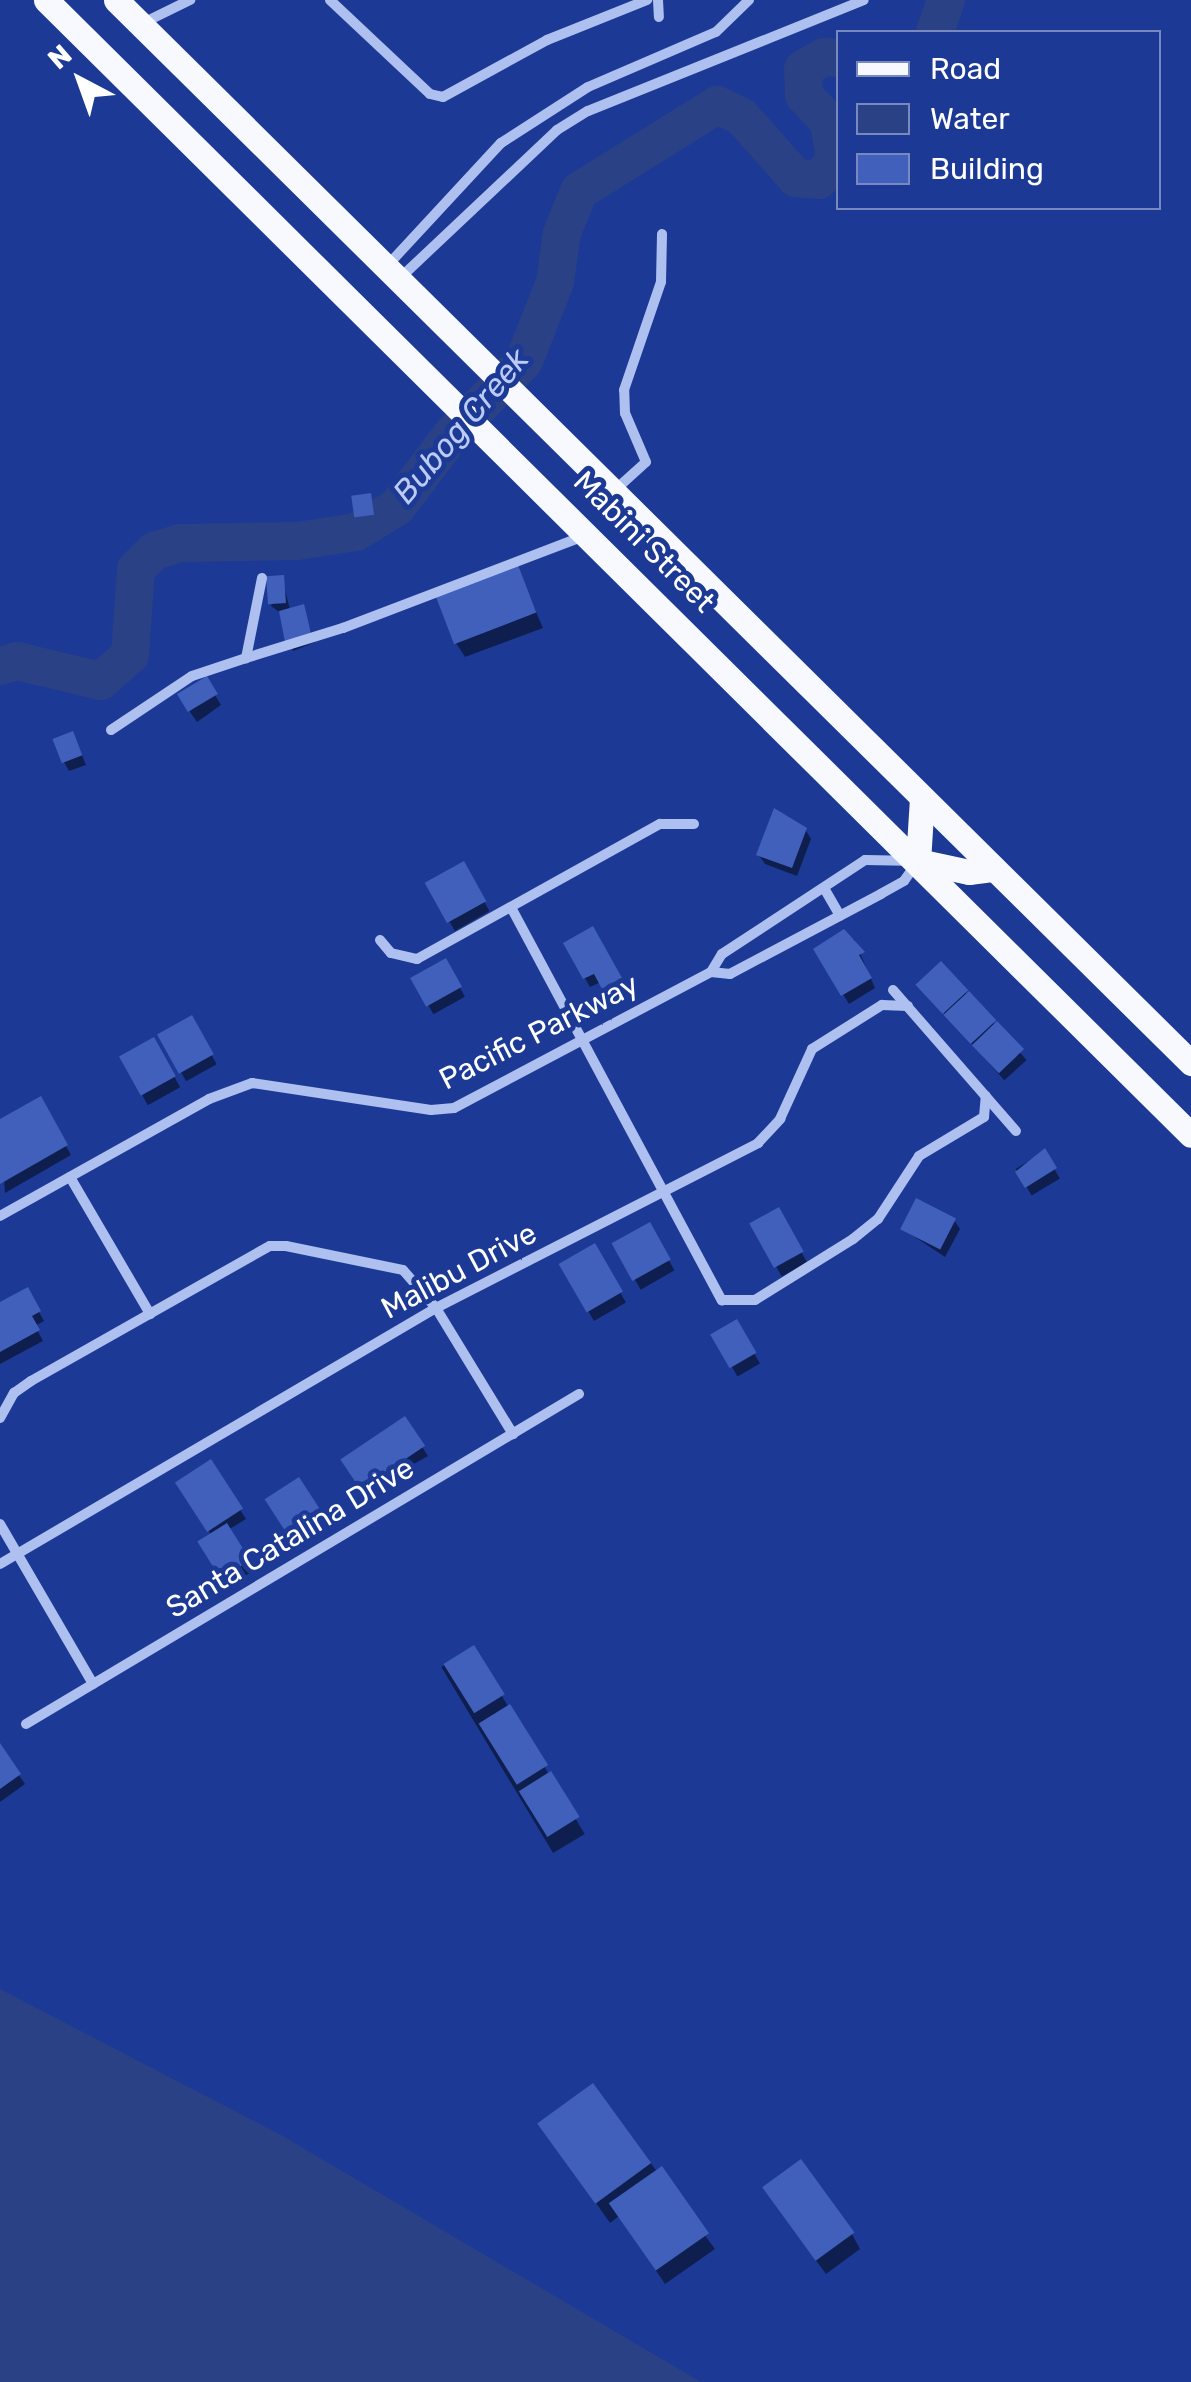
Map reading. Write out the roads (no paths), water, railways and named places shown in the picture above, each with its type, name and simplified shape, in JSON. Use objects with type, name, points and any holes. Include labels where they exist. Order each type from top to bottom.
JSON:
[{"type":"main road","name":"Mabini Street","points":[[46,0],[456,400],[1191,1135]]},
{"type":"main road","name":"Mabini Street","points":[[116,0],[1191,1064]]},
{"type":"main road","points":[[922,798],[918,862],[969,872],[994,869]]},
{"type":"street","points":[[141,24],[190,0]]},
{"type":"street","points":[[330,0],[430,94],[442,97],[547,40],[646,0]]},
{"type":"street","points":[[658,0],[659,18]]},
{"type":"street","points":[[393,273],[512,135],[588,87],[716,32],[748,0]]},
{"type":"street","points":[[393,273],[557,130],[588,111],[864,0]]},
{"type":"street","points":[[614,492],[646,462],[625,413],[624,390],[661,282],[662,234]]},
{"type":"street","points":[[111,730],[192,676],[354,624],[590,533]]},
{"type":"street","points":[[246,658],[262,578]]},
{"type":"street","points":[[380,940],[391,954],[417,959],[513,910],[660,824],[694,824]]},
{"type":"street","name":"Pacific Parkway","points":[[0,1216],[252,1082],[443,1110],[711,972],[722,954],[864,860],[918,862]]},
{"type":"street","name":"Pacific Parkway","points":[[711,972],[730,974],[840,916],[904,881],[918,862]]},
{"type":"street","points":[[824,888],[840,916]]},
{"type":"street","points":[[513,910],[722,1300],[754,1300],[853,1239],[878,1218],[918,1156],[984,1117],[986,1096]]},
{"type":"street","points":[[893,990],[1016,1131]]},
{"type":"street","name":"Malibu Drive","points":[[0,1564],[16,1559],[436,1308],[665,1194],[770,1132],[812,1049],[882,1005],[908,1006]]},
{"type":"street","points":[[70,1177],[150,1314]]},
{"type":"street","points":[[0,1418],[32,1381],[270,1246],[286,1246],[392,1265],[436,1308],[513,1434]]},
{"type":"street","name":"Santa Catalina Drive","points":[[26,1724],[579,1394]]},
{"type":"street","points":[[0,1524],[16,1559],[93,1684]]},
{"type":"water","points":[[0,1989],[281,2135],[701,2382],[0,2382]]},
{"type":"waterway","name":"Bubog Creek","points":[[936,30],[946,0]]},
{"type":"waterway","name":"Bubog Creek","points":[[0,666],[17,661],[101,681],[130,655],[136,569],[154,551],[180,543],[297,541],[356,532],[397,507],[452,434],[524,361],[555,282],[562,233],[579,191],[717,105],[741,116],[796,178],[819,180],[835,160],[829,122],[804,95],[803,69],[824,57],[836,58]]}]
